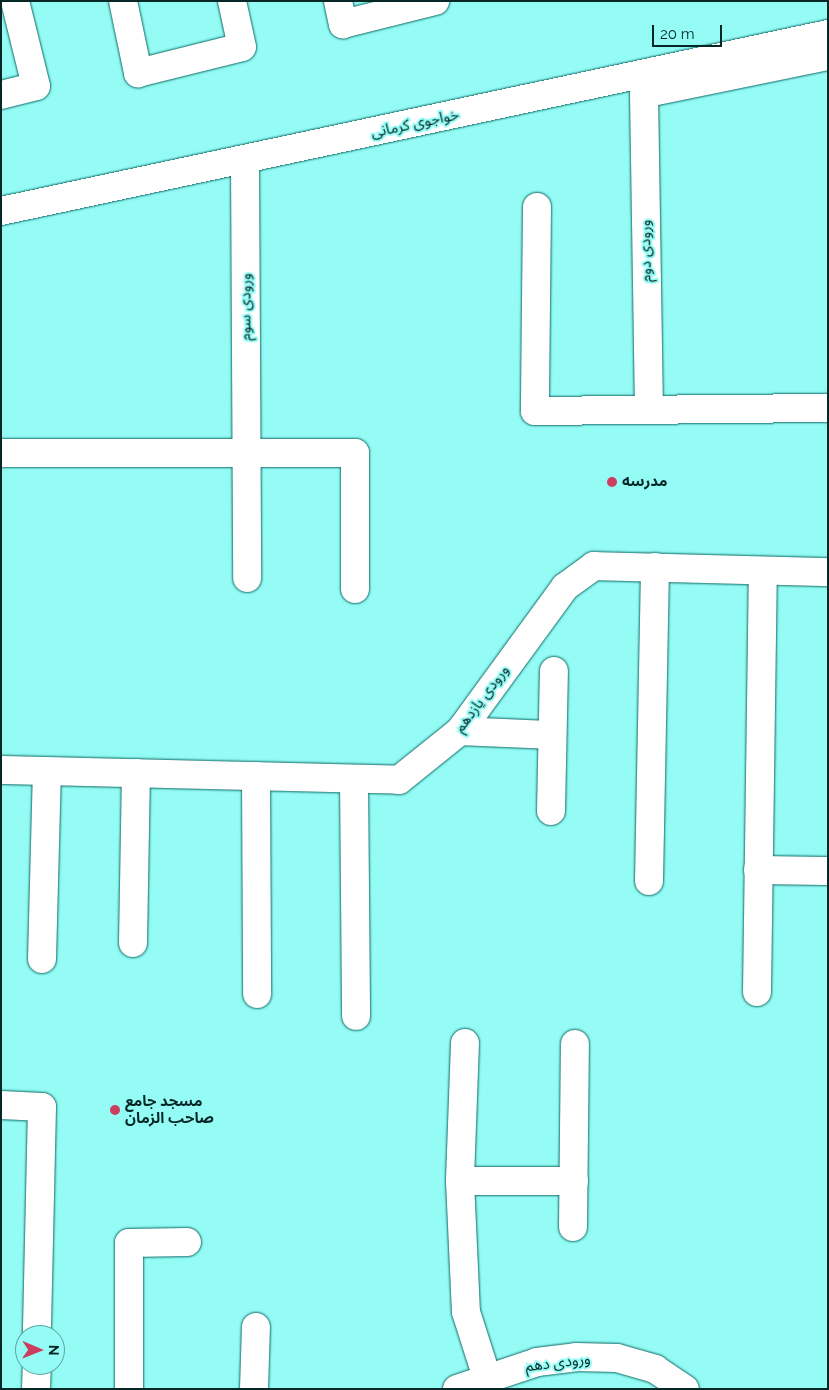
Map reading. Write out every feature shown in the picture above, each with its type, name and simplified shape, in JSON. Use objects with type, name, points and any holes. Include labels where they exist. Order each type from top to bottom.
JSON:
[{"type":"street","points":[[1,95],[36,86],[15,1]]},
{"type":"street","points":[[123,1],[138,73],[242,48],[232,1]]},
{"type":"street","points":[[338,1],[343,24],[435,1]]},
{"type":"street","name":"خواجوی کرمانی","points":[[1,226],[828,34]]},
{"type":"street","name":"خواجوی کرمانی","points":[[1,211],[245,168],[644,93],[828,56]]},
{"type":"street","name":"ورودی دوم","points":[[644,93],[649,408]]},
{"type":"street","name":"ورودی سوم","points":[[245,168],[247,578]]},
{"type":"street","points":[[537,207],[535,411],[649,408],[828,408]]},
{"type":"street","points":[[1,453],[355,453],[355,589]]},
{"type":"street","name":"ورودی یازدهم","points":[[1,770],[399,780],[460,731],[565,587],[594,566],[828,572]]},
{"type":"street","points":[[649,881],[654,568]]},
{"type":"street","points":[[757,992],[762,571]]},
{"type":"street","points":[[551,811],[554,671]]},
{"type":"street","points":[[460,731],[552,735]]},
{"type":"street","points":[[42,959],[47,771]]},
{"type":"street","points":[[133,943],[136,773]]},
{"type":"street","points":[[256,776],[256,994]]},
{"type":"street","points":[[354,779],[356,1016]]},
{"type":"street","points":[[758,870],[828,871]]},
{"type":"street","points":[[465,1044],[460,1181],[466,1312],[487,1378]]},
{"type":"street","points":[[573,1227],[575,1044]]},
{"type":"street","points":[[1,1105],[42,1107],[37,1325]]},
{"type":"street","points":[[460,1181],[574,1181]]},
{"type":"street","points":[[129,1389],[129,1243],[187,1242]]},
{"type":"street","points":[[254,1389],[256,1327]]},
{"type":"street","name":"ورودی دهم","points":[[457,1389],[537,1362],[576,1357],[617,1358],[655,1370],[685,1389]]},
{"type":"street","points":[[36,1389],[37,1375]]},
{"type":"place","name":"مدرسه","points":[[612,482]]},
{"type":"place","name":"مسجد جامع صاحب الزمان","points":[[115,1110]]}]
